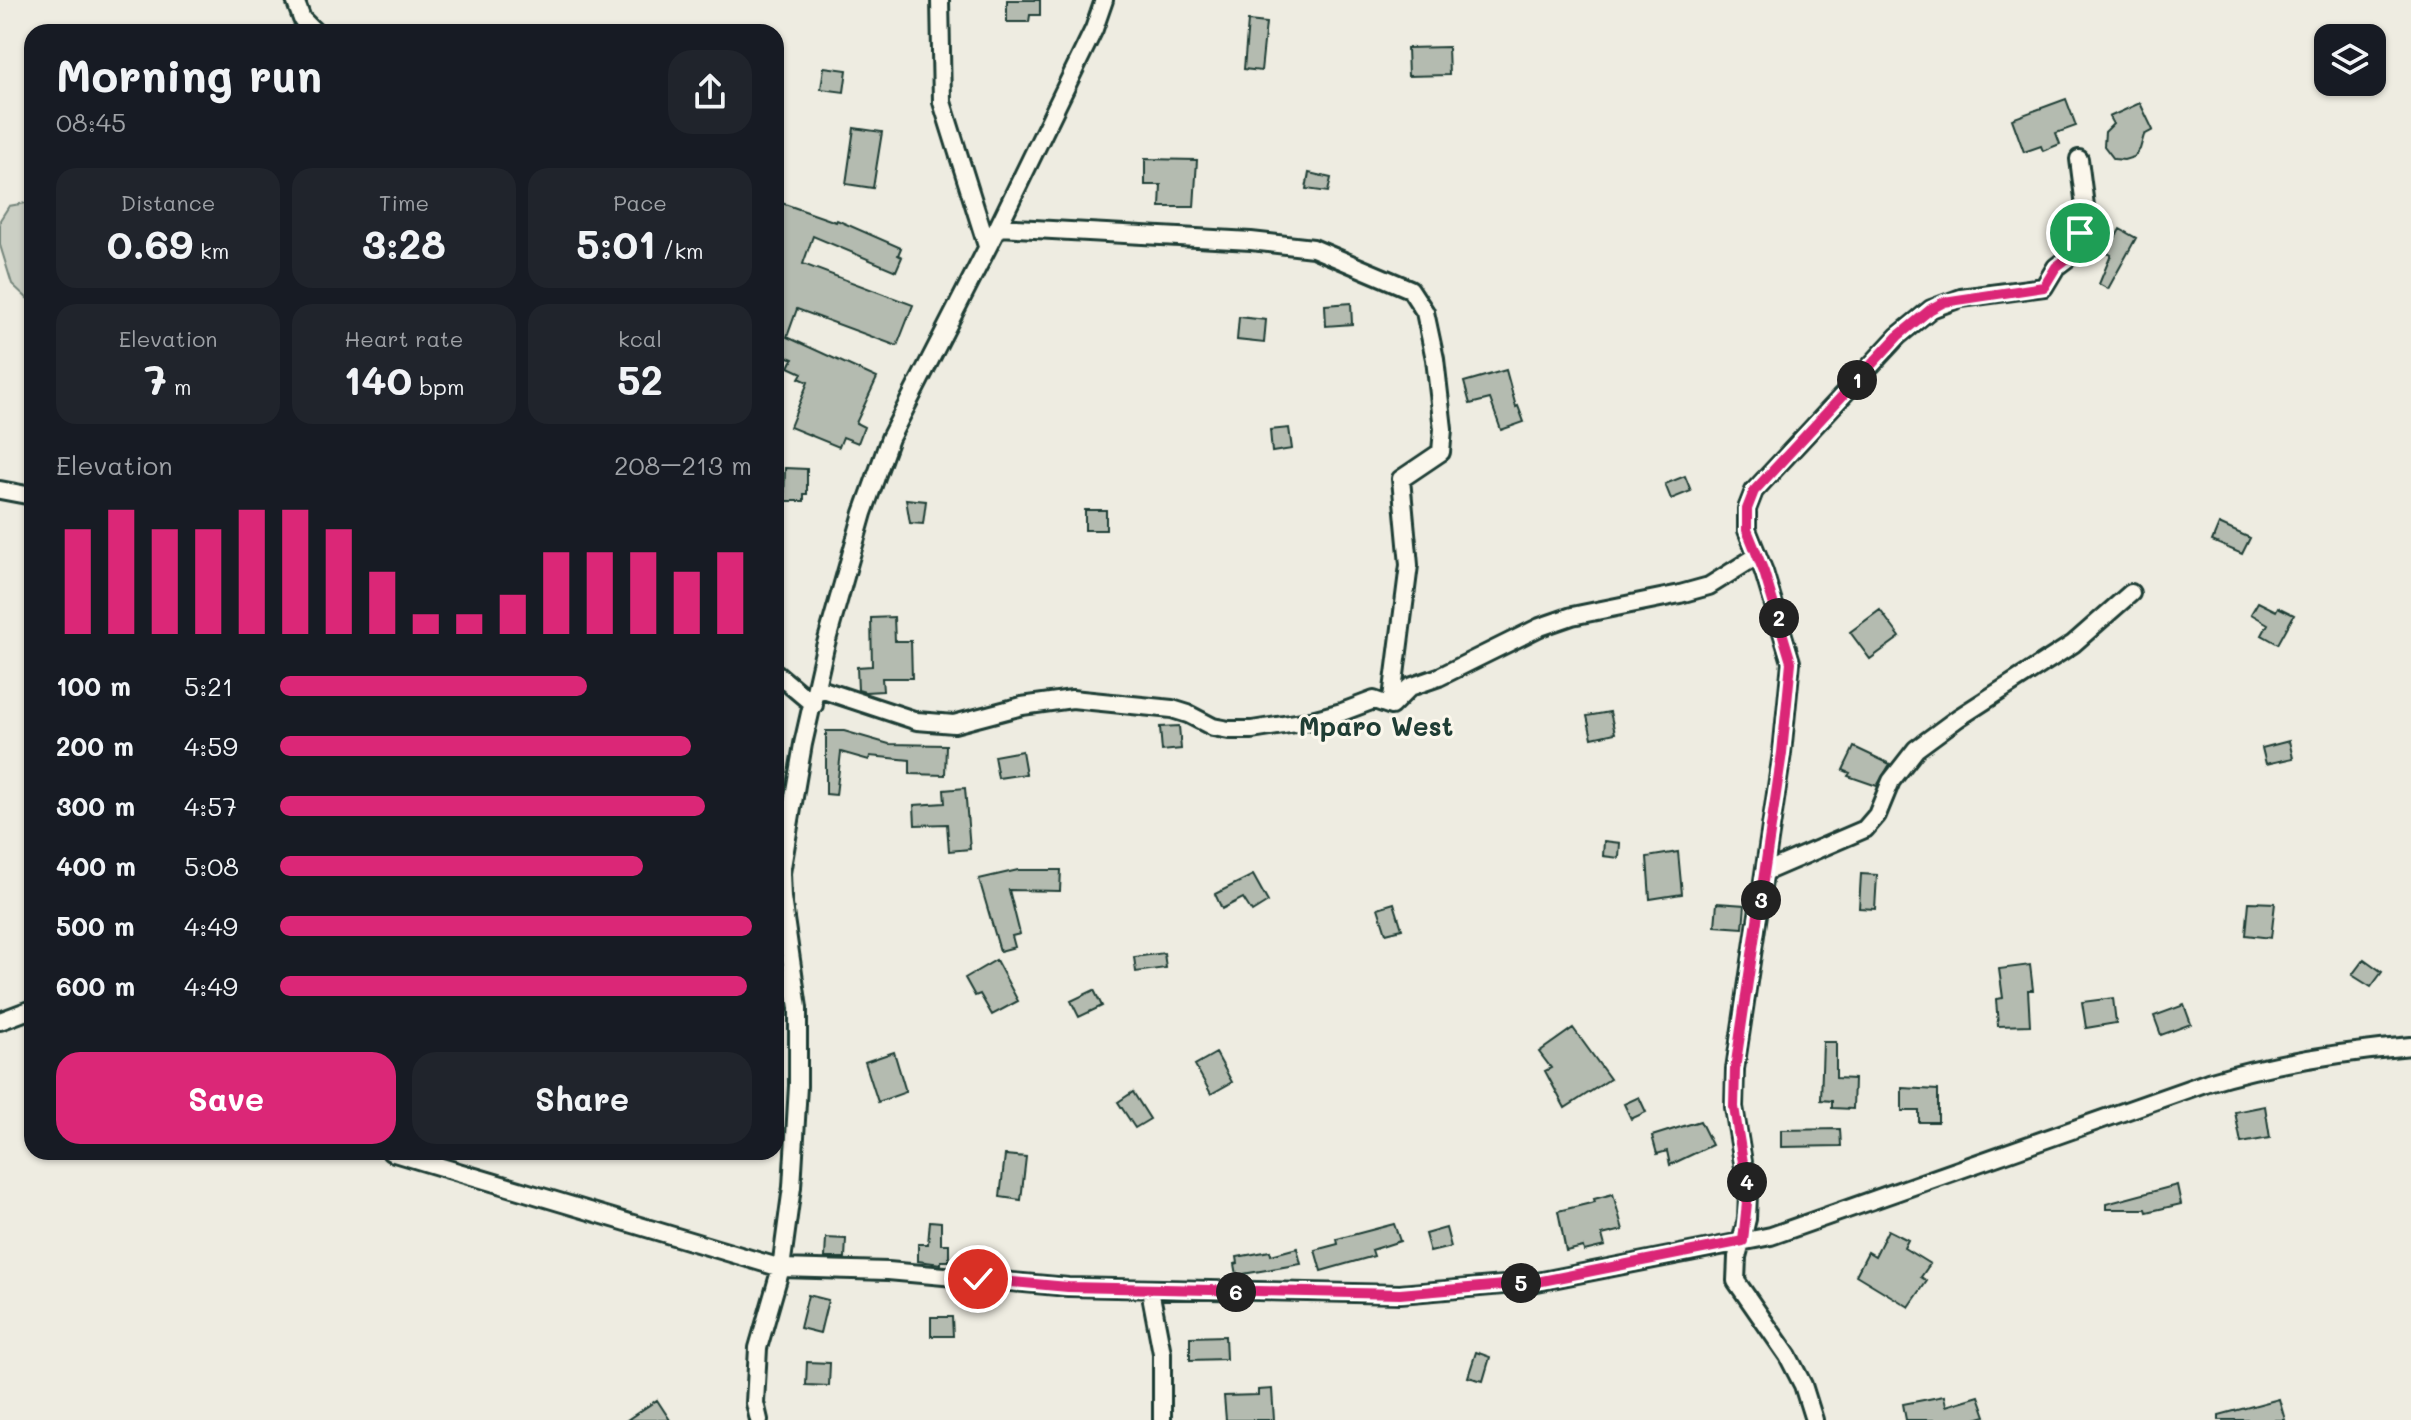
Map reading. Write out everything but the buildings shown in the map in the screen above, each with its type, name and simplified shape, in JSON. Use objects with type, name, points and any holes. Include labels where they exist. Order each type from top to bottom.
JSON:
[{"type":"street","points":[[295,0],[307,24]]},
{"type":"street","points":[[940,0],[942,102],[987,246]]},
{"type":"street","points":[[784,855],[803,744],[829,632],[882,456],[998,227],[1094,29],[1104,0]]},
{"type":"street","points":[[1814,1420],[1803,1385],[1788,1356],[1736,1281],[1748,1193],[1734,1107],[1735,1069],[1765,872],[1791,662],[1747,530],[1747,509],[1754,491],[1898,336],[1931,309],[1944,302],[2044,287],[2056,267],[2073,254],[2086,214],[2079,159]]},
{"type":"street","points":[[998,227],[1251,241],[1313,248],[1410,289],[1425,312],[1435,359],[1443,429],[1441,452],[1401,479],[1409,565],[1391,706]]},
{"type":"street","points":[[0,490],[24,494]]},
{"type":"street","points":[[1391,706],[1410,687],[1439,677],[1540,627],[1572,616],[1709,586],[1757,556]]},
{"type":"street","points":[[1765,872],[1865,829],[1877,815],[1891,781],[1916,749],[1958,718],[2073,644],[2131,593]]},
{"type":"street","points":[[784,678],[815,697],[917,721],[954,724],[1022,706],[1072,699],[1172,709],[1213,727],[1229,730],[1252,730],[1308,721],[1374,700],[1391,706]]},
{"type":"street","points":[[759,1420],[755,1403],[758,1348],[781,1268],[792,1187],[798,1086],[798,1008],[784,912]]},
{"type":"street","points":[[0,1021],[24,1012]]},
{"type":"street","points":[[418,1160],[781,1268],[888,1271],[1068,1287],[1415,1293],[1537,1282],[1771,1236],[2208,1082],[2301,1058],[2411,1046]]},
{"type":"street","points":[[1150,1290],[1162,1353],[1162,1420]]},
{"type":"shaded area","points":[[24,203],[24,295],[12,284],[0,245],[0,220],[9,206]]},
{"type":"district","name":"Mparo West","points":[[1376,727]]},
{"type":"route","points":[[978,1279],[1150,1290],[1400,1294],[1537,1282],[1743,1241],[1748,1193],[1736,1127],[1735,1069],[1782,753],[1791,662],[1764,572],[1747,530],[1747,509],[1754,491],[1898,336],[1944,302],[2044,287],[2056,267],[2073,254],[2080,233]]}]
